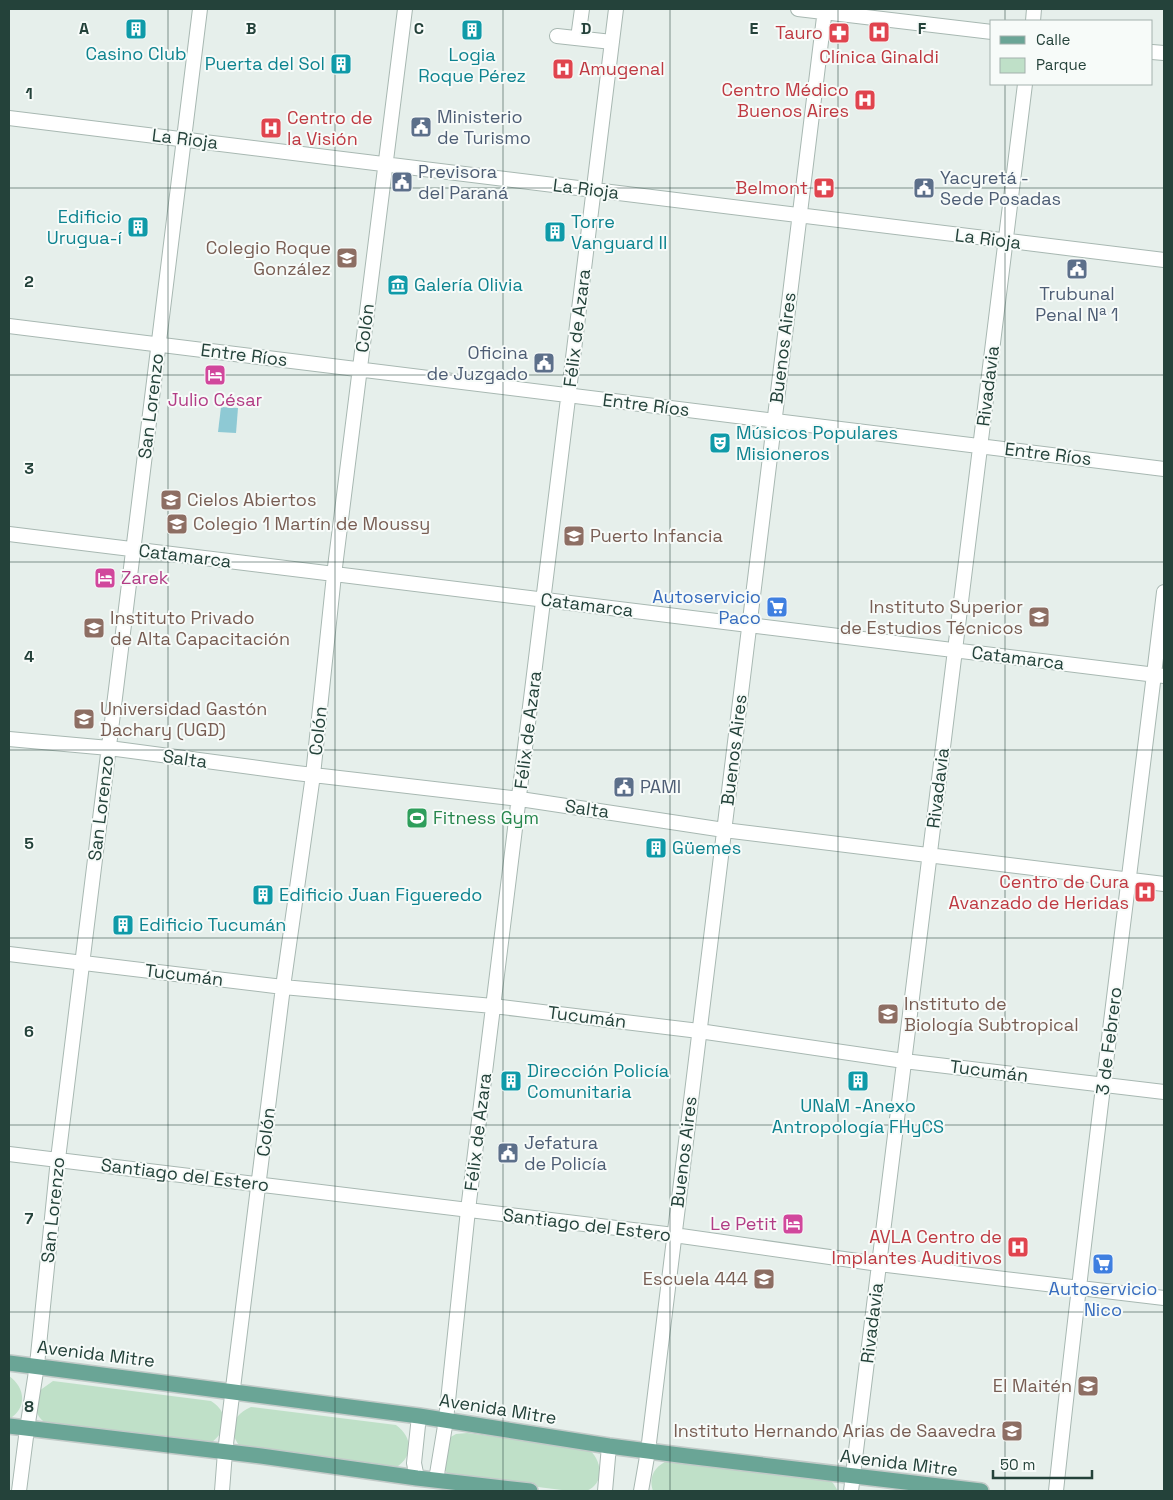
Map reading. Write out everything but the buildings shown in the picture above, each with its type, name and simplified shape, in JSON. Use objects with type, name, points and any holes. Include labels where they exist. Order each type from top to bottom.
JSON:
[{"type":"main road","name":"Avenida Mitre","points":[[9,1363],[419,1416],[852,1484],[982,1491]]},
{"type":"main road","points":[[9,1426],[225,1452],[416,1485],[436,1480],[530,1491]]},
{"type":"street","name":"San Lorenzo","points":[[19,1491],[37,1366],[58,1159],[200,9]]},
{"type":"street","name":"Colón","points":[[222,1491],[225,1452],[260,1185],[283,986],[313,775],[334,575],[405,9]]},
{"type":"street","points":[[578,38],[582,9]]},
{"type":"street","name":"Félix de Azara","points":[[436,1480],[446,1420],[468,1210],[616,9]]},
{"type":"street","points":[[798,9],[825,10],[990,32]]},
{"type":"street","name":"Buenos Aires","points":[[641,1491],[648,1451],[825,10]]},
{"type":"street","points":[[557,36],[612,42]]},
{"type":"street","name":"Rivadavia","points":[[852,1484],[1025,85]]},
{"type":"street","name":"La Rioja","points":[[9,118],[1164,260]]},
{"type":"street","name":"Entre Ríos","points":[[9,326],[1164,469]]},
{"type":"street","name":"Catamarca","points":[[9,534],[1159,676]]},
{"type":"street","name":"3 de Febrero","points":[[1056,1491],[1078,1287],[1129,880],[1159,676],[1164,592]]},
{"type":"street","name":"Salta","points":[[9,739],[109,748],[520,800],[724,830],[1164,884]]},
{"type":"street","name":"Tucumán","points":[[9,954],[283,986],[494,1006],[699,1031],[904,1061],[1164,1092]]},
{"type":"street","name":"Santiago del Estero","points":[[9,1154],[674,1236],[879,1264],[1164,1298]]},
{"type":"street","points":[[416,1485],[414,1463],[419,1416]]},
{"type":"street","points":[[605,1491],[610,1446]]},
{"type":"green space","points":[[9,1376],[21,1392],[22,1403],[15,1414],[9,1419]]},
{"type":"green space","points":[[53,1381],[211,1401],[222,1412],[224,1424],[218,1436],[206,1446],[51,1426],[41,1419],[36,1407],[39,1391]]},
{"type":"green space","points":[[251,1407],[396,1425],[406,1437],[409,1449],[404,1461],[391,1470],[241,1448],[234,1436],[234,1424],[239,1414]]},
{"type":"green space","points":[[467,1433],[587,1448],[592,1452],[599,1464],[600,1471],[597,1483],[586,1491],[570,1491],[458,1477],[448,1474],[443,1468],[447,1439],[456,1434]]},
{"type":"green space","points":[[669,1460],[826,1478],[833,1483],[838,1491],[653,1491],[651,1481],[656,1468]]},
{"type":"water","points":[[221,407],[238,408],[236,433],[218,432]]},
{"type":"place","name":"Casino Club","points":[[136,29]]},
{"type":"place","name":"Logia Roque Pérez","points":[[472,30]]},
{"type":"place","name":"Clínica Ginaldi","points":[[879,32]]},
{"type":"place","name":"Tauro","points":[[839,33]]},
{"type":"place","name":"Puerta del Sol","points":[[341,64]]},
{"type":"place","name":"Amugenal","points":[[563,69]]},
{"type":"place","name":"Centro Médico Buenos Aires","points":[[865,100]]},
{"type":"place","name":"Ministerio de Turismo","points":[[421,127]]},
{"type":"place","name":"Centro de la Visión","points":[[271,128]]},
{"type":"place","name":"Previsora del Paraná","points":[[402,182]]},
{"type":"place","name":"Belmont","points":[[824,188]]},
{"type":"place","name":"Yacyretá - Sede Posadas","points":[[924,188]]},
{"type":"place","name":"Edificio Urugua-í","points":[[138,227]]},
{"type":"place","name":"Torre Vanguard II","points":[[555,232]]},
{"type":"place","name":"Colegio Roque González","points":[[347,258]]},
{"type":"place","name":"Trubunal Penal Nª 1","points":[[1077,269]]},
{"type":"place","name":"Galería Olivia","points":[[398,285]]},
{"type":"place","name":"Oficina de Juzgado","points":[[544,363]]},
{"type":"place","name":"Julio César","points":[[215,375]]},
{"type":"place","name":"Músicos Populares Misioneros","points":[[720,443]]},
{"type":"place","name":"Cielos Abiertos","points":[[171,500]]},
{"type":"place","name":"Colegio 1 Martín de Moussy","points":[[177,524]]},
{"type":"place","name":"Puerto Infancia","points":[[574,536]]},
{"type":"place","name":"Zarek","points":[[105,578]]},
{"type":"place","name":"Autoservicio Paco","points":[[777,607]]},
{"type":"place","name":"Instituto Superior de Estudios Técnicos","points":[[1039,617]]},
{"type":"place","name":"Instituto Privado de Alta Capacitación","points":[[94,628]]},
{"type":"place","name":"Universidad Gastón Dachary (UGD)","points":[[84,719]]},
{"type":"place","name":"PAMI","points":[[624,787]]},
{"type":"place","name":"Fitness Gym","points":[[417,818]]},
{"type":"place","name":"Güemes","points":[[656,848]]},
{"type":"place","name":"Centro de Cura Avanzado de Heridas","points":[[1145,892]]},
{"type":"place","name":"Edificio Juan Figueredo","points":[[263,895]]},
{"type":"place","name":"Edificio Tucumán","points":[[123,925]]},
{"type":"place","name":"Instituto de Biología Subtropical","points":[[888,1014]]},
{"type":"place","name":"Dirección Policía Comunitaria","points":[[511,1081]]},
{"type":"place","name":"UNaM -Anexo Antropología FHyCS","points":[[858,1081]]},
{"type":"place","name":"Jefatura de Policía","points":[[508,1153]]},
{"type":"place","name":"Le Petit","points":[[793,1224]]},
{"type":"place","name":"AVLA Centro de Implantes Auditivos","points":[[1018,1247]]},
{"type":"place","name":"Autoservicio Nico","points":[[1103,1264]]},
{"type":"place","name":"Escuela 444","points":[[764,1279]]},
{"type":"place","name":"El Maitén","points":[[1088,1386]]},
{"type":"place","name":"Instituto Hernando Arias de Saavedra","points":[[1012,1431]]}]
